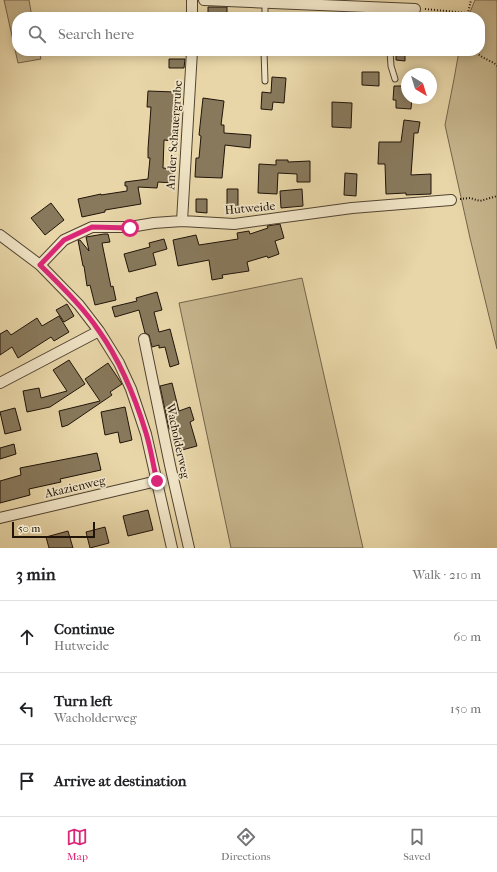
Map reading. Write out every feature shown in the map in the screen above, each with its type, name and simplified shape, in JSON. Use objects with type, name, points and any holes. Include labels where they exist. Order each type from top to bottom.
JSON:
[{"type":"street","points":[[192,0],[192,12]]},
{"type":"street","points":[[204,0],[265,2],[391,12],[415,9]]},
{"type":"street","name":"An der Schauergrube","points":[[182,221],[192,56]]},
{"type":"street","name":"Hutweide","points":[[40,265],[64,240],[92,227],[130,228],[154,223],[182,221],[234,224],[291,217],[324,211],[451,200]]},
{"type":"street","points":[[0,235],[40,265],[79,305],[100,331],[119,363],[131,389],[146,434],[172,548]]},
{"type":"street","points":[[0,383],[100,331]]},
{"type":"street","name":"Wacholderweg","points":[[144,340],[189,548]]},
{"type":"street","name":"Akazienweg","points":[[0,518],[157,481]]},
{"type":"lane","points":[[265,2],[265,12]]},
{"type":"lane","points":[[264,56],[264,81]]},
{"type":"lane","points":[[390,56],[391,66],[395,79]]},
{"type":"path","points":[[467,12],[471,0]]},
{"type":"path","points":[[415,9],[457,12]]},
{"type":"path","points":[[481,56],[497,66]]},
{"type":"path","points":[[451,200],[470,198],[480,201],[497,196]]},
{"type":"shaded area","points":[[4,0],[29,0],[31,12],[12,12],[12,36]]},
{"type":"shaded area","points":[[475,0],[497,0],[497,349],[470,238],[445,125],[458,56],[485,56],[485,12],[470,12]]},
{"type":"shaded area","points":[[16,56],[40,56],[41,59],[18,63]]},
{"type":"shaded area","points":[[302,278],[363,548],[231,548],[179,303]]},
{"type":"building","points":[[208,7],[227,7],[227,12],[208,12]]},
{"type":"building","points":[[396,56],[405,56],[405,61],[396,60]]},
{"type":"building","points":[[169,59],[185,59],[184,68],[169,68]]},
{"type":"building","points":[[362,72],[379,72],[379,86],[362,85]]},
{"type":"building","points":[[272,77],[286,78],[284,103],[273,102],[272,110],[261,109],[262,92],[271,93]]},
{"type":"building","points":[[394,86],[401,86],[401,104],[411,104],[411,109],[396,108],[396,100],[393,100]]},
{"type":"building","points":[[148,91],[175,92],[173,141],[164,140],[163,168],[173,169],[172,183],[158,182],[157,188],[138,187],[141,204],[105,210],[105,212],[82,217],[78,199],[101,194],[127,191],[125,182],[148,179],[150,158],[148,158],[148,149],[151,107],[147,107]]},
{"type":"building","points":[[203,98],[224,101],[221,125],[224,125],[224,133],[251,135],[250,148],[225,145],[222,178],[195,177],[196,158],[199,158],[201,136],[199,135]]},
{"type":"building","points":[[332,102],[352,103],[351,128],[332,127]]},
{"type":"building","points":[[404,120],[420,122],[418,133],[414,133],[411,175],[431,174],[431,194],[386,194],[385,164],[378,164],[379,142],[401,142]]},
{"type":"building","points":[[276,160],[288,160],[288,162],[310,161],[310,182],[297,182],[297,174],[278,173],[277,194],[258,193],[259,164],[276,165]]},
{"type":"building","points":[[345,173],[357,174],[356,196],[344,195]]},
{"type":"building","points":[[227,189],[238,189],[238,211],[227,211]]},
{"type":"building","points":[[302,189],[303,206],[281,208],[280,191]]},
{"type":"building","points":[[196,199],[207,199],[207,213],[196,212]]},
{"type":"building","points":[[51,203],[64,220],[45,235],[31,218]]},
{"type":"building","points":[[280,224],[284,238],[275,241],[279,254],[268,258],[267,256],[247,262],[249,271],[222,275],[223,278],[212,280],[209,260],[178,266],[173,240],[196,235],[199,245],[238,239],[237,233],[249,231],[250,234],[268,228],[267,226]]},
{"type":"building","points":[[108,234],[110,242],[102,243],[111,287],[113,286],[116,300],[95,305],[90,285],[87,286],[78,240],[80,240],[89,251],[86,237]]},
{"type":"building","points":[[164,239],[167,249],[153,253],[156,265],[129,272],[124,254],[150,247],[149,243]]},
{"type":"building","points":[[157,292],[162,310],[154,312],[159,332],[170,329],[179,364],[170,367],[165,347],[159,348],[159,345],[152,347],[149,335],[145,333],[139,310],[115,317],[112,307],[137,301],[136,298]]},
{"type":"building","points":[[67,304],[74,316],[64,322],[56,310]]},
{"type":"building","points":[[59,316],[69,332],[54,341],[51,337],[18,358],[12,347],[0,355],[0,334],[7,330],[11,335],[37,318],[42,326]]},
{"type":"building","points":[[69,360],[85,384],[50,407],[27,412],[23,391],[39,388],[41,398],[67,391],[53,370]]},
{"type":"building","points":[[108,363],[122,384],[110,392],[112,395],[68,425],[62,427],[59,411],[100,401],[85,379]]},
{"type":"building","points":[[172,383],[179,411],[190,407],[194,420],[190,422],[197,446],[182,450],[175,427],[169,429],[160,386]]},
{"type":"building","points":[[125,407],[132,440],[120,443],[118,432],[105,435],[101,412]]},
{"type":"building","points":[[15,408],[21,430],[5,434],[0,412]]},
{"type":"building","points":[[14,444],[16,454],[0,459],[0,448]]},
{"type":"building","points":[[97,453],[101,470],[60,479],[61,482],[29,489],[30,495],[0,503],[0,481],[21,475],[20,468]]},
{"type":"building","points":[[148,510],[153,530],[128,536],[123,516]]},
{"type":"building","points":[[105,527],[109,543],[90,548],[86,532]]},
{"type":"building","points":[[68,531],[73,548],[49,548],[46,537]]},
{"type":"route","points":[[130,228],[92,227],[64,240],[40,265],[79,305],[100,331],[119,363],[131,389],[146,434],[157,481]]}]
